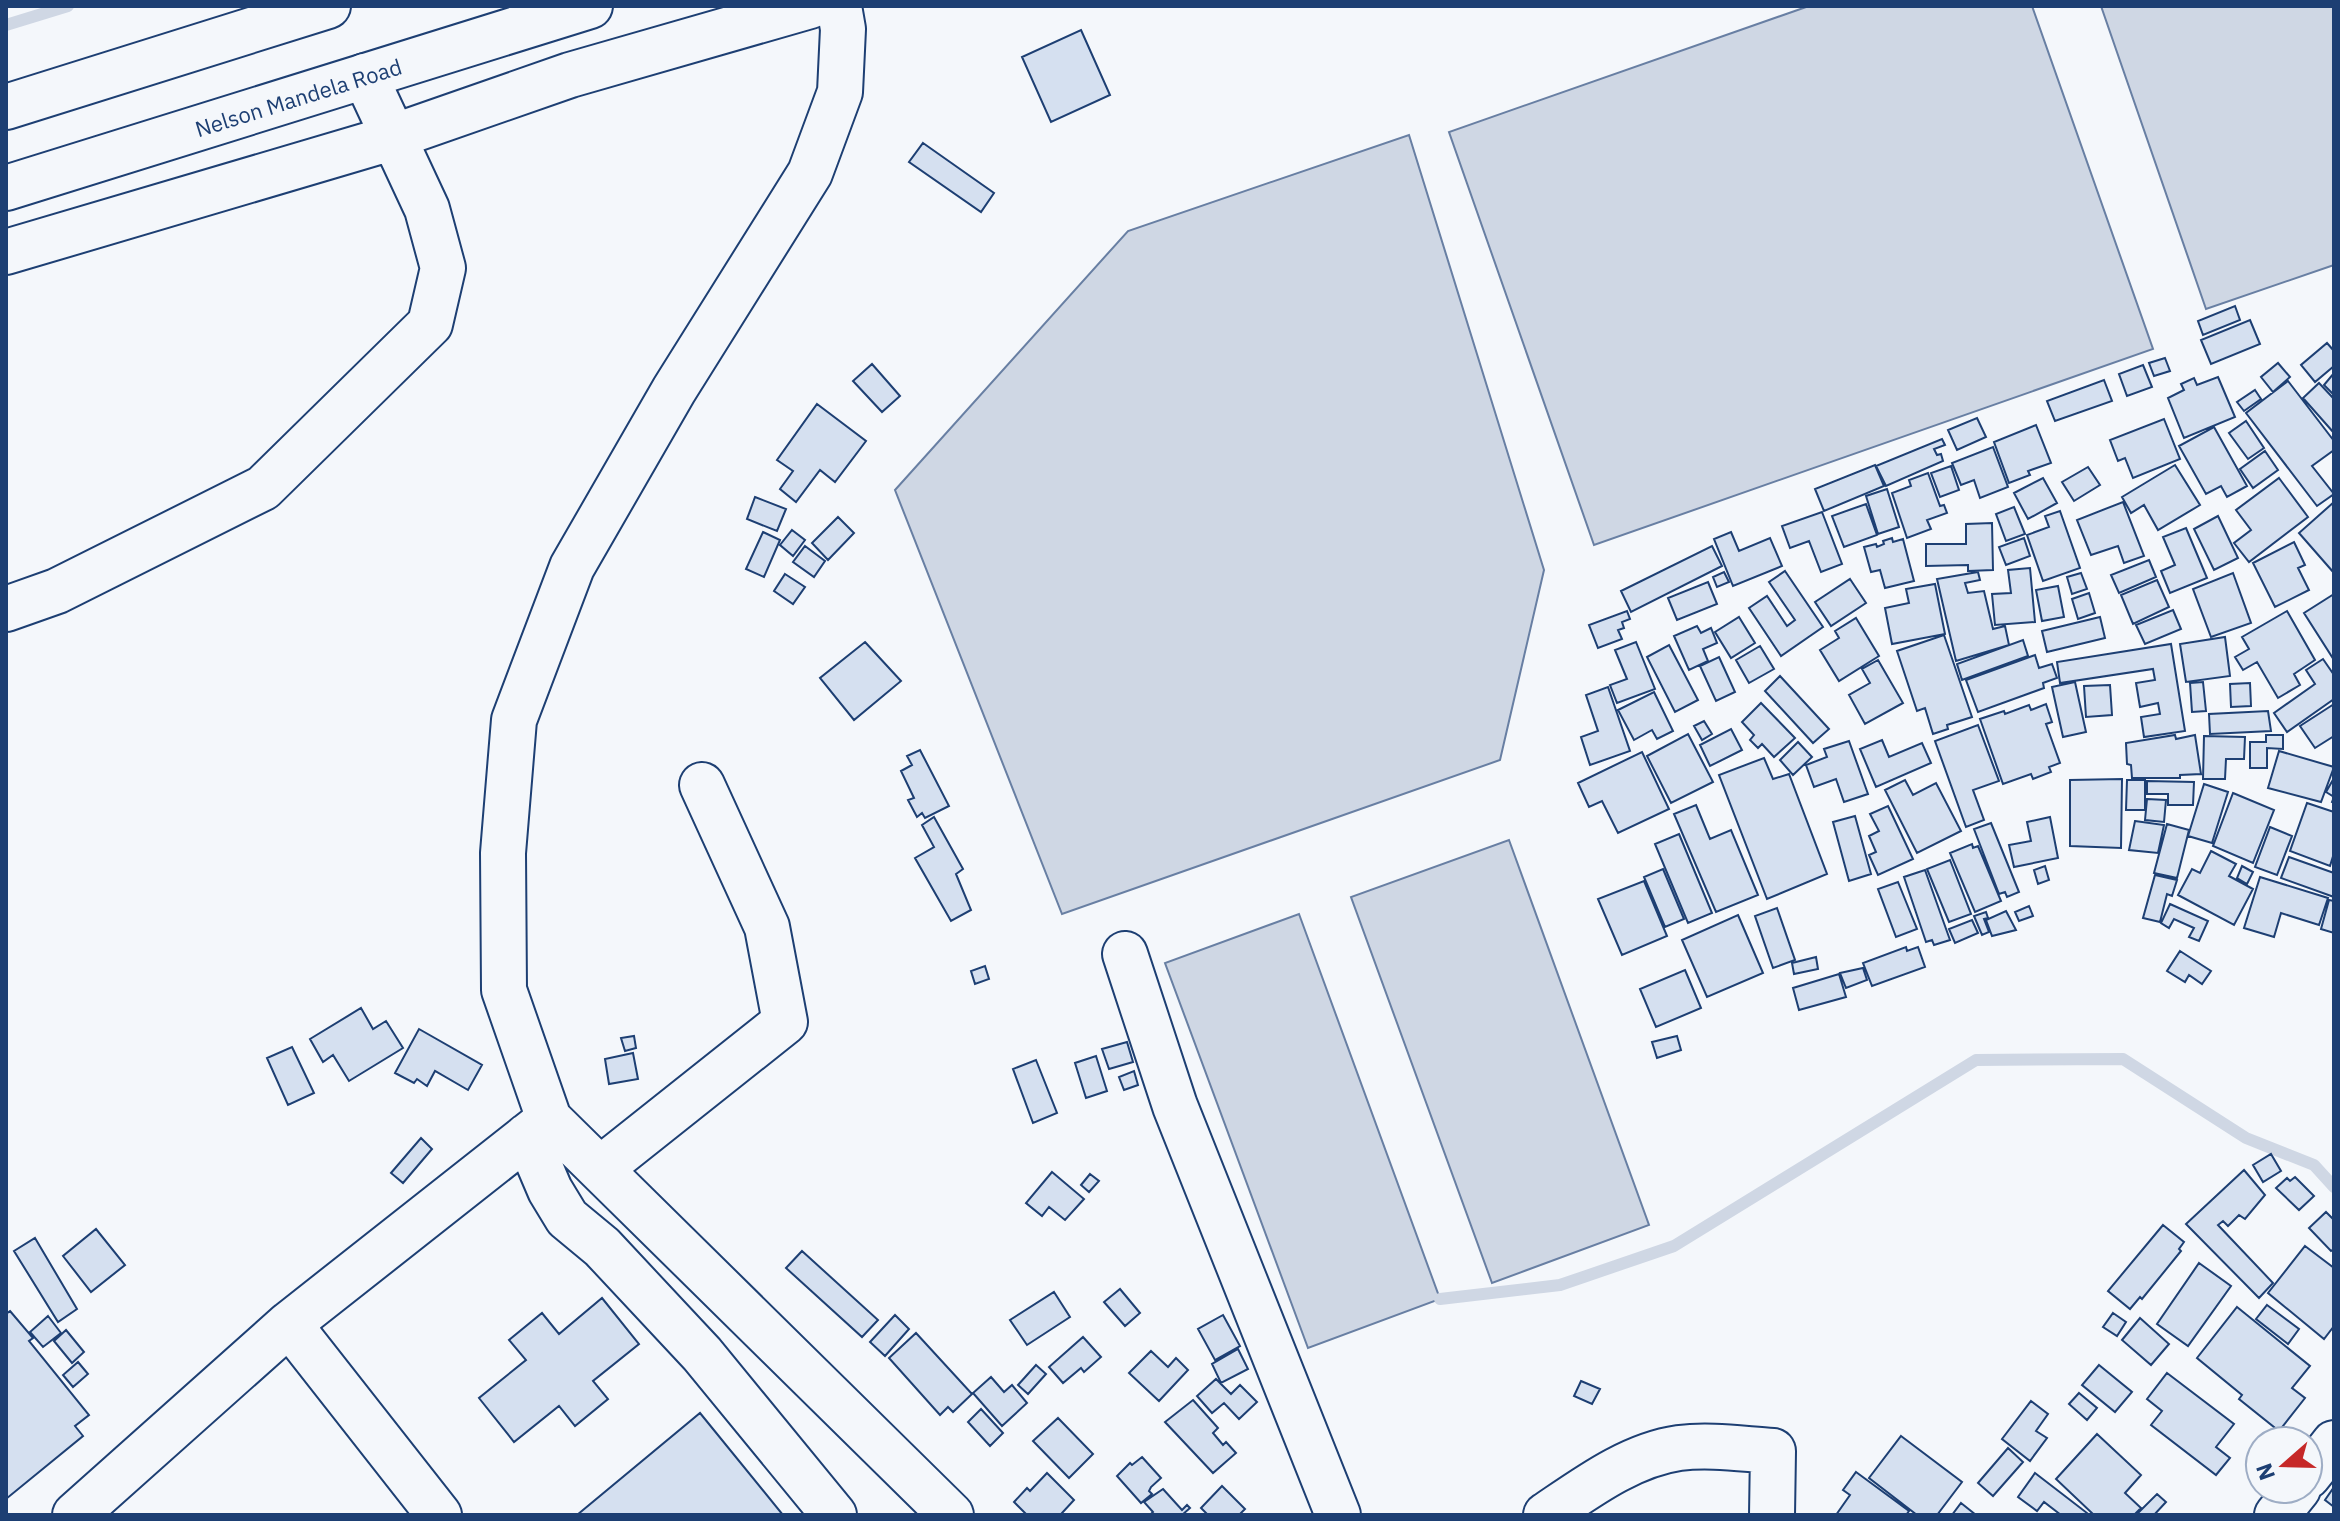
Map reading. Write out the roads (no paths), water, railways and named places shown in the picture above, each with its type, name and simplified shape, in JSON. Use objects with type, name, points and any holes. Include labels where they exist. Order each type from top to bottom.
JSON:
[{"type":"street","points":[[6,107],[328,6]]},
{"type":"street","name":"Nelson Mandela Road","points":[[6,188],[590,6]]},
{"type":"street","points":[[6,252],[394,136],[570,75],[810,6]]},
{"type":"street","points":[[834,1515],[702,1354],[602,1247],[567,1218],[550,1190],[538,1127],[504,990],[503,853],[514,720],[572,567],[674,390],[810,173],[840,92],[843,29],[839,6]]},
{"type":"street","points":[[6,609],[57,591],[263,488],[430,324],[443,268],[427,209],[365,76]]},
{"type":"street","points":[[600,1169],[785,1022],[767,927],[702,785]]},
{"type":"street","points":[[1125,954],[1175,1106],[1338,1515]]},
{"type":"street","points":[[538,1127],[600,1169],[951,1515]]},
{"type":"street","points":[[75,1515],[289,1324],[538,1127]]},
{"type":"street","points":[[289,1324],[439,1515]]},
{"type":"street","points":[[1546,1515],[1633,1462],[1677,1448],[1713,1446],[1773,1451],[1772,1515]]},
{"type":"waterway","points":[[6,25],[68,6]]},
{"type":"waterway","points":[[1440,1299],[1560,1285],[1674,1246],[1976,1060],[2123,1059],[2246,1138],[2314,1165],[2334,1187]]}]
